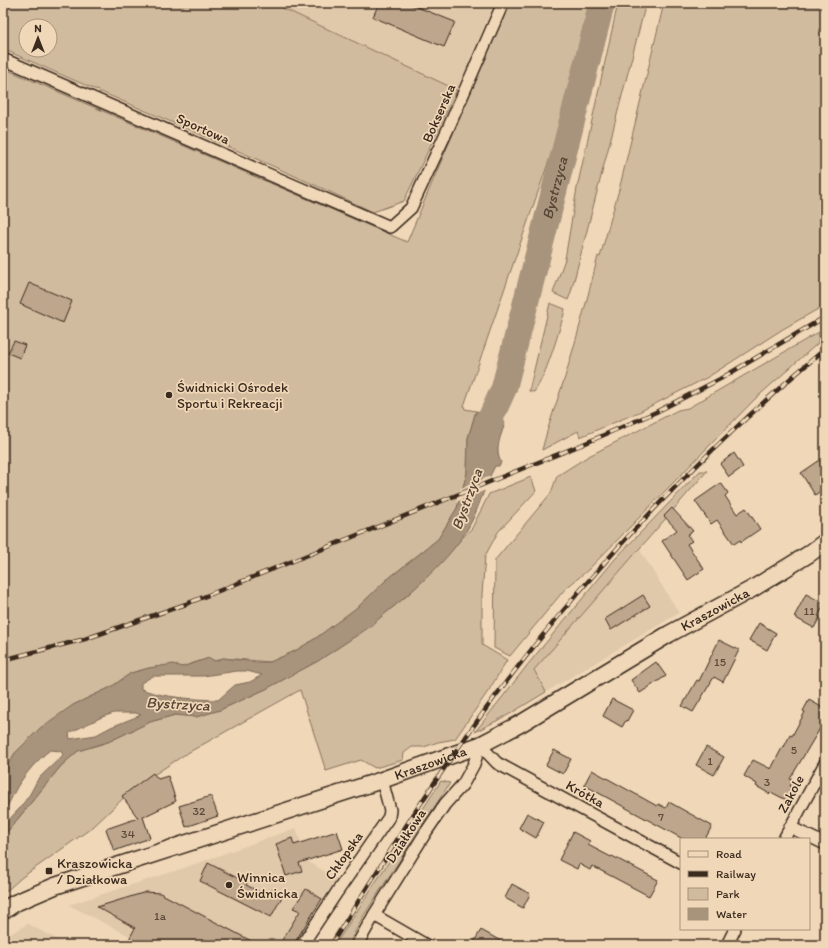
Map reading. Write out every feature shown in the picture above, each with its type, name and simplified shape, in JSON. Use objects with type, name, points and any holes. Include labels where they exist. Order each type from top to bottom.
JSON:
[{"type":"street","name":"Bokserska","points":[[390,227],[411,208],[448,131],[503,3]]},
{"type":"street","name":"Sportowa","points":[[3,59],[131,113],[390,227]]},
{"type":"street","name":"Kraszowicka","points":[[3,911],[15,902],[77,878],[382,780],[480,745],[520,724],[675,630],[752,588],[809,554],[825,542]]},
{"type":"street","name":"Krótka","points":[[480,745],[497,762],[680,862]]},
{"type":"street","name":"Działkowa","points":[[357,945],[374,915],[445,804],[463,784],[474,764],[480,745]]},
{"type":"street","name":"Zakole","points":[[784,838],[825,763]]},
{"type":"street","name":"Chłopska","points":[[302,945],[389,817],[390,810],[382,780]]},
{"type":"street","points":[[790,827],[825,844]]},
{"type":"street","points":[[374,915],[426,945]]},
{"type":"street","points":[[727,945],[734,930]]},
{"type":"shaded area","points":[[272,3],[495,3],[457,90]]},
{"type":"shaded area","points":[[639,549],[679,613],[546,692],[534,670]]},
{"type":"shaded area","points":[[296,828],[307,861],[339,880],[297,945],[147,945],[69,905],[178,870]]},
{"type":"shaded area","points":[[28,924],[68,945],[3,945],[3,940],[7,936]]},
{"type":"green space","points":[[3,3],[272,3],[457,90],[404,201],[373,212],[281,170],[24,58],[58,58],[58,18],[18,18],[18,56],[3,49]]},
{"type":"green space","points":[[508,3],[589,3],[556,140],[464,406],[465,409],[476,411],[468,438],[467,473],[457,508],[438,539],[384,582],[361,605],[316,638],[295,651],[270,662],[223,658],[215,661],[209,658],[182,667],[173,665],[149,668],[131,673],[111,687],[73,705],[15,753],[3,773],[3,68],[407,242]]},
{"type":"green space","points":[[618,3],[646,3],[568,300],[553,293],[565,259],[577,188]]},
{"type":"green space","points":[[664,3],[825,3],[825,305],[783,329],[708,377],[639,412],[580,437],[578,431],[542,450],[565,377],[598,256],[600,257],[620,186]]},
{"type":"green space","points":[[550,303],[565,309],[564,314],[551,355],[539,384],[534,392],[529,391]]},
{"type":"green space","points":[[819,332],[818,343],[755,399],[588,570],[565,589],[510,656],[494,648],[495,560],[551,493],[557,476],[587,457],[678,410],[688,408]]},
{"type":"green space","points":[[700,471],[707,471],[534,670],[546,692],[508,715],[475,732],[529,663],[616,558]]},
{"type":"green space","points":[[531,477],[536,491],[498,532],[485,556],[482,594],[482,645],[507,660],[489,690],[455,739],[438,742],[424,747],[412,747],[404,753],[403,760],[375,768],[361,760],[326,771],[300,690],[184,755],[134,788],[93,827],[21,878],[3,894],[3,837],[61,766],[78,751],[108,742],[150,722],[175,715],[196,717],[220,710],[266,689],[318,661],[374,624],[408,595],[472,528],[489,494]]},
{"type":"green space","points":[[441,781],[450,783],[364,915],[348,945],[335,945]]},
{"type":"water","points":[[476,411],[505,423],[498,447],[501,462],[499,466],[495,466],[491,474],[467,530],[437,567],[374,624],[318,661],[266,689],[220,710],[196,717],[175,715],[150,722],[108,742],[78,751],[61,766],[3,837],[3,826],[20,808],[38,779],[63,755],[61,751],[50,750],[41,758],[20,782],[3,813],[3,773],[15,753],[40,728],[73,705],[111,687],[131,673],[173,664],[182,667],[209,658],[215,661],[223,658],[270,662],[295,651],[316,638],[360,605],[384,582],[438,539],[457,508],[467,473],[468,438]],"holes":[[[247,671],[262,675],[250,682],[235,685],[218,700],[169,696],[141,689],[141,683],[153,676],[203,676]],[[114,713],[136,713],[141,715],[111,727],[96,735],[70,739],[69,733],[102,717]]]},
{"type":"pier","points":[[493,475],[486,490],[456,502],[461,488]]},
{"type":"building","points":[[379,3],[407,3],[455,22],[444,47],[373,17]]},
{"type":"building","points":[[29,283],[72,301],[63,323],[20,304]]},
{"type":"building","points":[[14,341],[25,345],[20,358],[8,353]]},
{"type":"building","points":[[734,453],[743,467],[729,477],[720,464]]},
{"type":"building","points":[[820,460],[825,467],[825,488],[815,495],[801,473]]},
{"type":"building","points":[[721,483],[728,493],[725,496],[737,514],[746,508],[760,529],[741,542],[740,540],[734,544],[717,520],[711,524],[695,501]]},
{"type":"building","points":[[672,508],[693,531],[687,535],[692,541],[687,544],[704,569],[688,580],[662,541],[677,530],[664,516]]},
{"type":"building","points":[[806,594],[825,604],[818,616],[820,617],[814,628],[794,617]]},
{"type":"building","points":[[643,595],[650,606],[611,630],[605,619]]},
{"type":"building","points":[[759,623],[776,633],[767,650],[749,640]]},
{"type":"building","points":[[719,640],[739,650],[723,682],[714,677],[693,712],[682,706],[697,680],[699,681]]},
{"type":"building","points":[[656,662],[666,676],[640,693],[631,680]]},
{"type":"building","points":[[612,699],[633,710],[622,727],[603,716]]},
{"type":"building","points":[[809,700],[825,709],[825,720],[790,779],[793,781],[790,786],[796,789],[790,802],[771,792],[770,794],[756,786],[757,784],[744,776],[753,760],[771,769],[790,735],[792,736],[805,712],[803,711]]},
{"type":"building","points":[[706,747],[724,757],[714,775],[696,765]]},
{"type":"building","points":[[554,750],[571,759],[563,774],[546,765]]},
{"type":"building","points":[[592,770],[657,806],[658,804],[666,808],[669,802],[712,826],[706,838],[681,838],[584,785]]},
{"type":"building","points":[[153,773],[158,779],[168,776],[176,801],[143,817],[150,838],[114,851],[106,829],[138,818],[122,796]]},
{"type":"building","points":[[211,796],[218,816],[186,827],[179,806]]},
{"type":"building","points":[[527,813],[544,822],[536,838],[519,828]]},
{"type":"building","points":[[337,831],[343,849],[299,863],[302,871],[286,876],[276,844],[292,838],[294,845]]},
{"type":"building","points":[[573,832],[590,841],[588,845],[658,880],[649,896],[592,866],[590,870],[579,864],[577,869],[559,860]]},
{"type":"building","points":[[208,863],[247,883],[246,885],[268,896],[272,889],[283,895],[271,917],[200,881]]},
{"type":"building","points":[[512,884],[530,894],[523,908],[505,898]]},
{"type":"building","points":[[306,889],[322,899],[293,945],[279,945],[300,911],[293,908]]},
{"type":"building","points":[[146,892],[160,893],[259,945],[126,945],[135,928],[97,907]]},
{"type":"building","points":[[481,930],[508,945],[472,945]]},
{"type":"waterway","name":"Bystrzyca","points":[[483,451],[491,417],[504,388],[602,3]]},
{"type":"railway","points":[[3,660],[85,639],[186,604],[581,445],[656,412],[720,379],[825,317]]},
{"type":"railway","points":[[331,945],[411,818],[453,755],[497,694],[571,601],[651,512],[692,470],[735,428],[825,349]]},
{"type":"place","name":"Świdnicki Ośrodek Sportu i Rekreacji","points":[[169,395]]},
{"type":"place","name":"Kraszowicka / Działkowa","points":[[49,871]]},
{"type":"place","name":"Winnica Świdnicka","points":[[229,885]]}]
